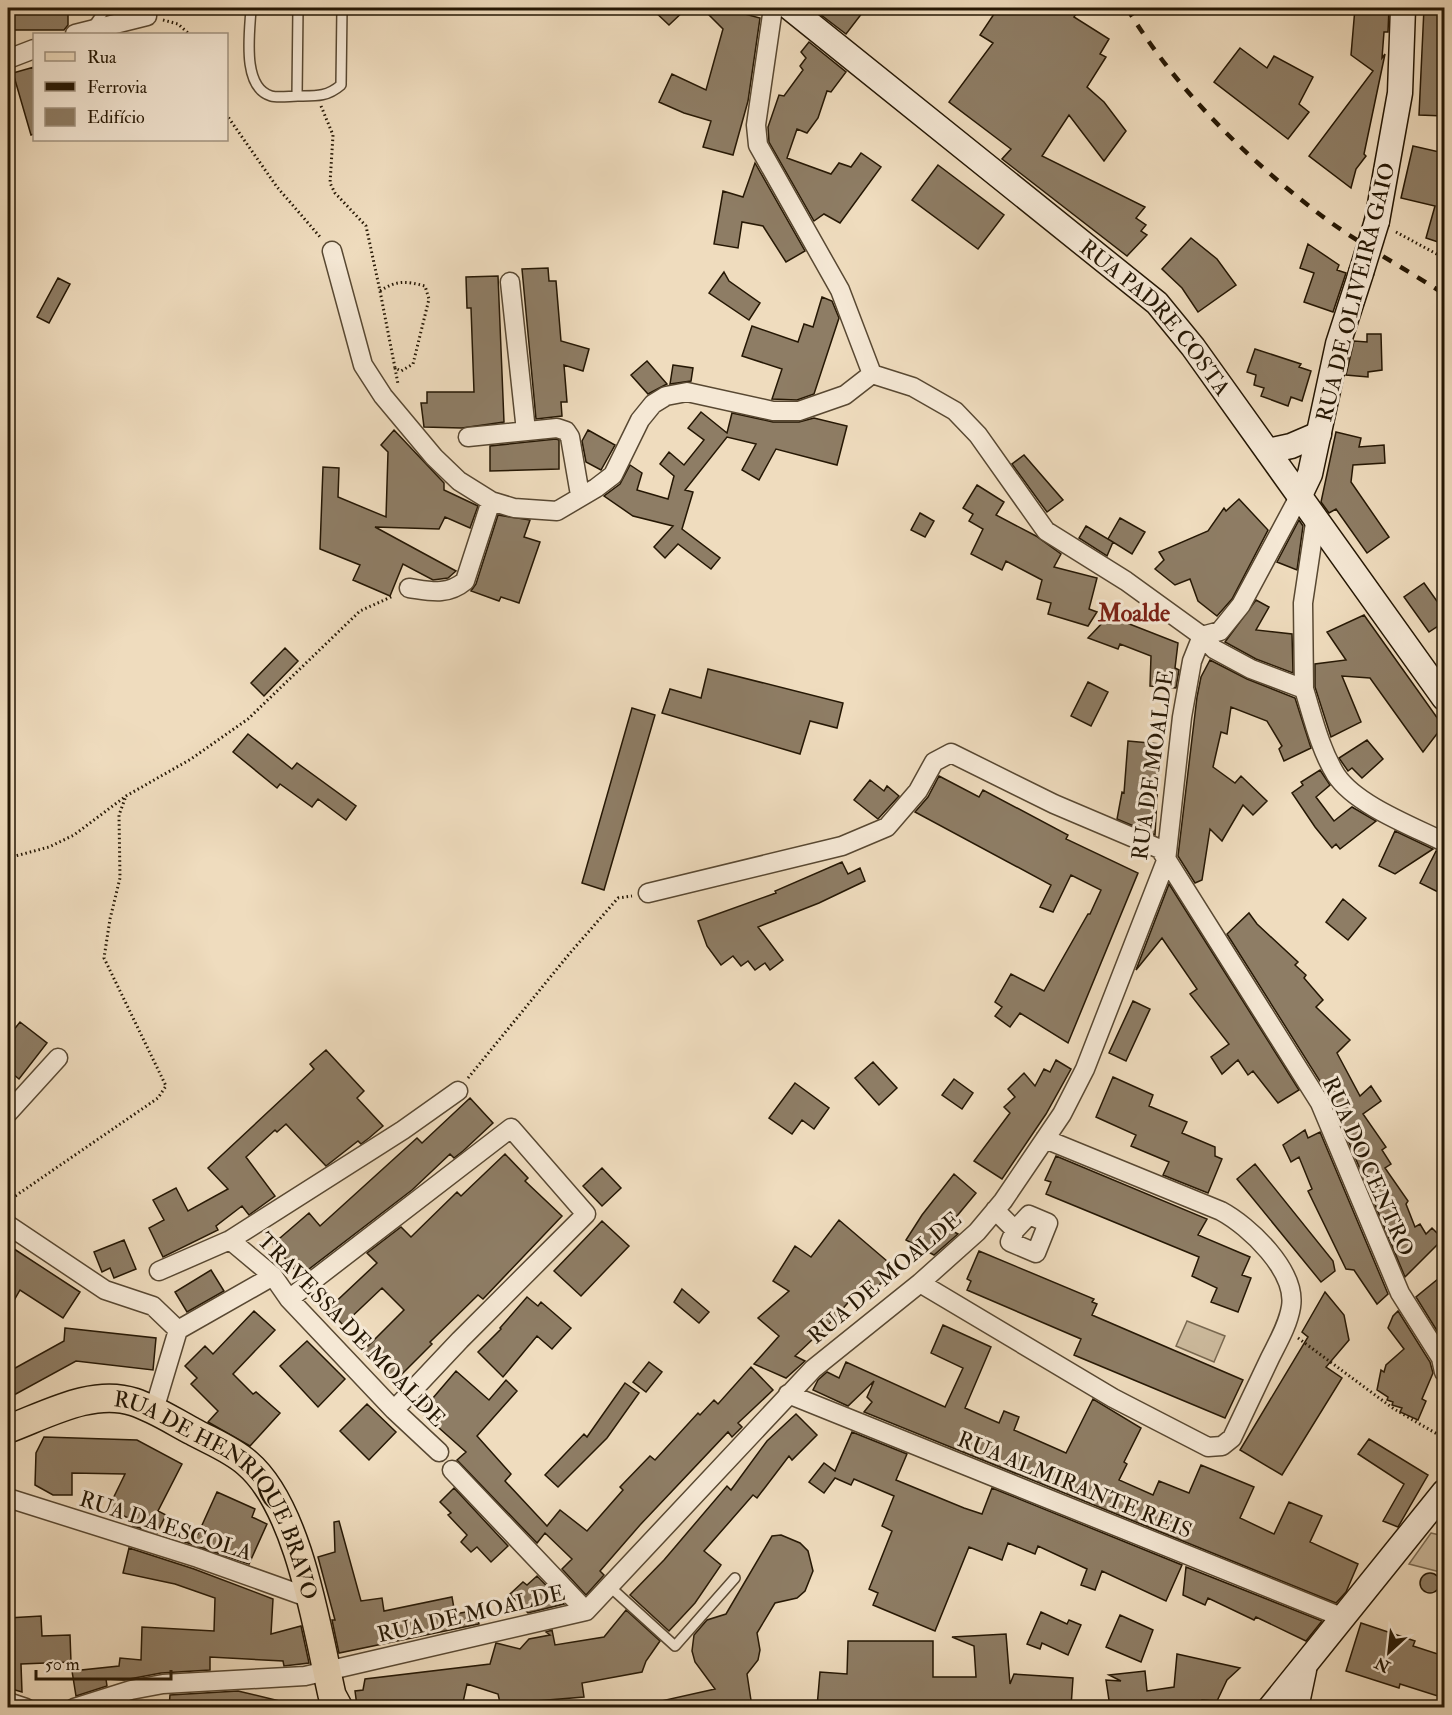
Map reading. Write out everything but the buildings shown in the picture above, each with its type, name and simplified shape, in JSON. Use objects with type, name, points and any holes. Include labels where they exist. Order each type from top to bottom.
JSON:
[{"type":"main road","name":"RUA DE HENRIQUE BRAVO","points":[[8,1429],[76,1403],[94,1400],[122,1400],[154,1410],[247,1463],[280,1504],[287,1519],[310,1598],[332,1695],[339,1707]]},
{"type":"street","points":[[773,8],[756,125],[758,145],[840,290],[872,374]]},
{"type":"street","name":"RUA PADRE COSTA","points":[[790,8],[1157,303],[1193,347],[1316,516],[1444,698]]},
{"type":"street","name":"RUA DE OLIVEIRA GAIO","points":[[1202,636],[1220,630],[1241,605],[1310,474],[1338,344],[1377,221],[1400,93],[1403,8]]},
{"type":"street","points":[[83,33],[147,16]]},
{"type":"street","points":[[8,59],[33,49]]},
{"type":"street","points":[[332,251],[363,365],[378,388],[434,457],[459,481],[491,501],[514,508],[557,511],[614,475],[640,420],[653,404],[666,396],[687,393],[773,411],[799,411],[845,395],[872,374]]},
{"type":"street","points":[[510,282],[526,430]]},
{"type":"street","points":[[872,374],[913,387],[955,411],[978,435],[1046,531],[1126,580],[1202,636],[1214,649],[1232,659],[1304,689]]},
{"type":"street","points":[[468,437],[557,428],[566,431],[570,437],[580,495]]},
{"type":"street","name":"RUA DE OLIVEIRA GAIO","points":[[1268,452],[1297,444],[1319,434]]},
{"type":"street","points":[[409,588],[445,592],[465,581],[491,501]]},
{"type":"street","points":[[1316,516],[1303,603],[1304,689],[1321,744],[1338,777],[1374,808],[1444,842]]},
{"type":"street","name":"RUA DE MOALDE","points":[[74,1707],[131,1690],[163,1684],[294,1677],[327,1671],[586,1611],[813,1369],[920,1283],[976,1232],[995,1210],[1062,1114],[1085,1069],[1166,861],[1182,717],[1192,661],[1202,636]]},
{"type":"street","name":"RUA DO CENTRO","points":[[648,893],[842,846],[887,827],[918,791],[934,762],[951,753],[1054,804],[1160,849],[1320,1103],[1400,1293],[1442,1358],[1444,1372]]},
{"type":"street","points":[[8,1113],[58,1058]]},
{"type":"street","points":[[159,1271],[230,1240],[403,1130],[458,1091]]},
{"type":"street","points":[[289,1299],[511,1128],[586,1214],[460,1340],[394,1410]]},
{"type":"street","points":[[920,1283],[1113,1398],[1208,1447],[1222,1446],[1232,1438],[1285,1328],[1292,1305],[1289,1285],[1278,1263],[1240,1222],[1221,1211],[1044,1139]]},
{"type":"street","points":[[995,1210],[1015,1230]]},
{"type":"street","points":[[8,1225],[105,1290],[153,1306],[177,1330]]},
{"type":"street","name":"TRAVESSA DE MOALDE","points":[[230,1240],[273,1276],[289,1299],[394,1410],[439,1452]]},
{"type":"street","points":[[154,1410],[177,1330],[273,1276]]},
{"type":"street","name":"RUA ALMIRANTE REIS","points":[[788,1394],[1344,1618]]},
{"type":"street","points":[[452,1470],[586,1611]]},
{"type":"street","points":[[1270,1707],[1305,1668],[1444,1492]]},
{"type":"street","name":"RUA DA ESCOLA","points":[[8,1498],[198,1558],[310,1598]]},
{"type":"street","points":[[1296,1707],[1305,1668]]},
{"type":"street","points":[[8,1702],[26,1707]]},
{"type":"lane","points":[[83,33],[106,8]]},
{"type":"lane","points":[[251,8],[250,72],[258,87],[271,96],[329,95],[341,85],[342,8]]},
{"type":"lane","points":[[297,96],[298,8]]},
{"type":"lane","points":[[609,1586],[675,1646],[735,1578]]},
{"type":"path","points":[[147,16],[178,24],[188,33]]},
{"type":"path","points":[[320,96],[322,112],[333,135],[330,183],[335,193],[366,226],[394,368],[401,371],[413,364],[429,299],[425,286],[404,281],[392,283],[380,291]]},
{"type":"path","points":[[228,117],[277,187],[332,251]]},
{"type":"path","points":[[1377,221],[1444,258]]},
{"type":"path","points":[[8,858],[49,847],[74,835],[126,796],[191,759],[248,719],[309,663],[360,611],[409,588]]},
{"type":"path","points":[[8,1201],[158,1098],[166,1086],[104,957],[120,878],[119,815],[126,796]]},
{"type":"path","points":[[458,1091],[570,953],[618,898],[648,893]]},
{"type":"path","points":[[1285,1328],[1394,1409],[1444,1438]]},
{"type":"shaded area","points":[[1187,1321],[1225,1336],[1214,1362],[1176,1346]]},
{"type":"shaded area","points":[[1431,1533],[1444,1536],[1444,1573],[1409,1564]]},
{"type":"railway","points":[[1127,8],[1166,65],[1189,93],[1264,168],[1333,224],[1444,294]]},
{"type":"district","name":"Moalde","points":[[1134,613]]}]
